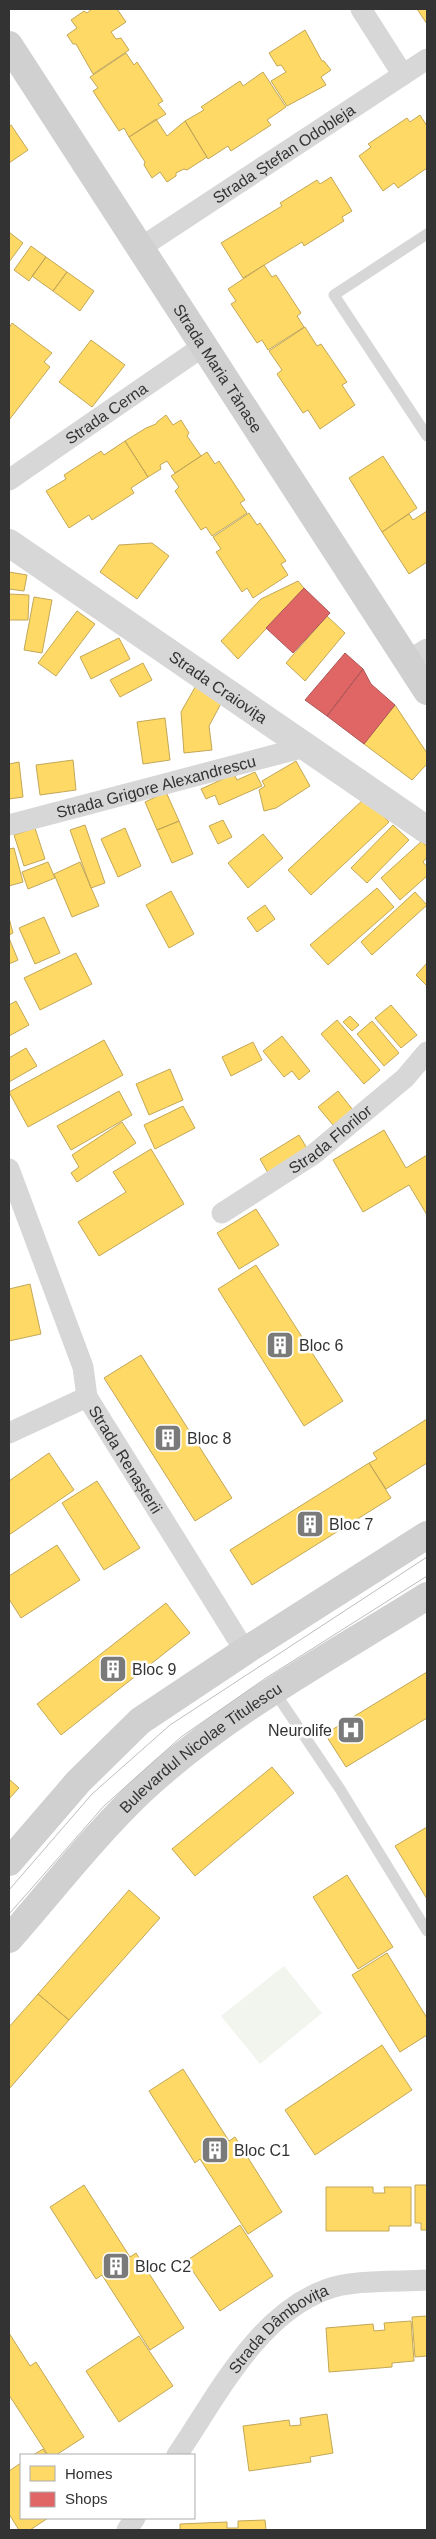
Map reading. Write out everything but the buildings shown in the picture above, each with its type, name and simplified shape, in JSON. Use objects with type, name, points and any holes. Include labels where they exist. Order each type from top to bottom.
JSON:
[{"type":"main road","name":"Strada Maria Tănase","points":[[9,46],[202,347],[418,655],[427,691]]},
{"type":"main road","points":[[9,1862],[78,1782],[140,1721],[245,1651],[427,1535]]},
{"type":"main road","name":"Bulevardul Nicolae Titulescu","points":[[9,1939],[140,1793],[196,1745],[274,1692],[427,1596]]},
{"type":"street","points":[[361,9],[404,75]]},
{"type":"street","name":"Strada Ștefan Odobleja","points":[[140,248],[427,59]]},
{"type":"street","name":"Strada Cerna","points":[[9,480],[202,347]]},
{"type":"street","name":"Strada Craiovița","points":[[9,543],[427,830]]},
{"type":"street","name":"Strada Grigore Alexandrescu","points":[[9,825],[305,747]]},
{"type":"street","name":"Strada Florilor","points":[[222,1214],[314,1154],[405,1078],[427,1052]]},
{"type":"street","name":"Strada Renașterii","points":[[9,1169],[82,1367],[87,1398],[245,1651]]},
{"type":"street","points":[[9,1434],[87,1398]]},
{"type":"street","name":"Strada Dâmbovița","points":[[178,2454],[251,2346],[287,2310],[326,2289],[365,2283],[427,2280]]},
{"type":"street","points":[[127,2530],[134,2519]]},
{"type":"lane","points":[[427,234],[334,295],[427,436]]},
{"type":"lane","points":[[274,1692],[340,1789],[427,1931]]},
{"type":"shaded area","points":[[284,1966],[322,2013],[260,2064],[221,2016]]},
{"type":"tram line","points":[[9,1890],[92,1794],[170,1725],[427,1557]]},
{"type":"tram line","points":[[9,1914],[104,1806],[181,1737],[266,1678],[427,1576]]},
{"type":"place","name":"Bloc 6","points":[[280,1345]]},
{"type":"place","name":"Bloc 8","points":[[168,1438]]},
{"type":"place","name":"Bloc 7","points":[[310,1524]]},
{"type":"place","name":"Bloc 9","points":[[113,1669]]},
{"type":"place","name":"Neurolife","points":[[351,1730]]},
{"type":"place","name":"Bloc C1","points":[[215,2150]]},
{"type":"place","name":"Bloc C2","points":[[116,2266]]}]
